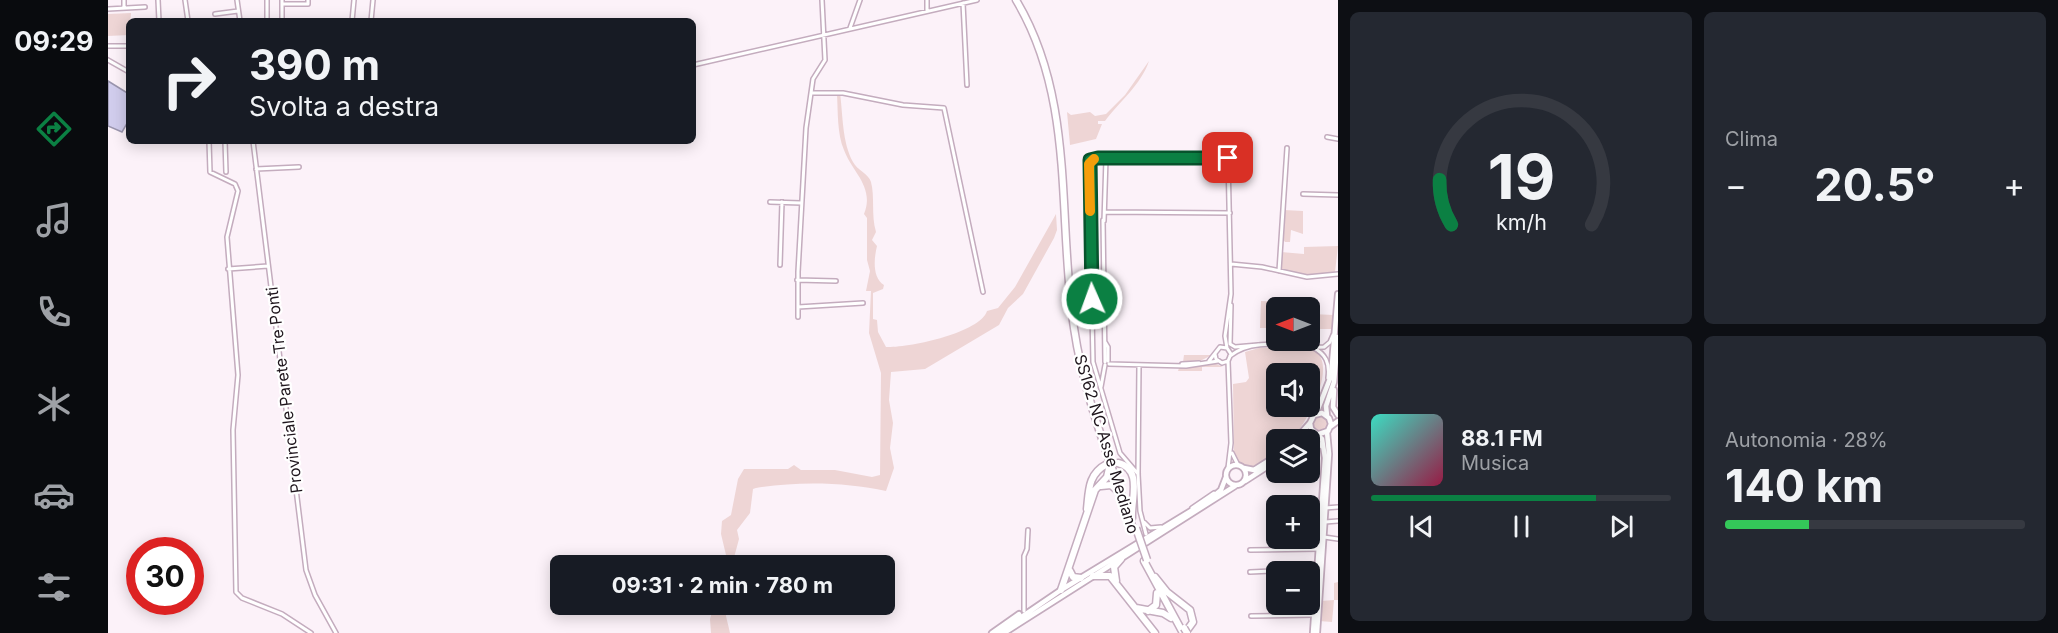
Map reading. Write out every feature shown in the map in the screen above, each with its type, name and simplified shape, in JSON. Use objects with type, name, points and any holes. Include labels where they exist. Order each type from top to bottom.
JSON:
[{"type":"highway","name":"SS162 NC Asse Mediano","points":[[1018,0],[1033,27],[1048,67],[1061,145],[1077,328],[1087,380],[1134,528]]},
{"type":"highway","name":"SS162 NC Asse Mediano","points":[[1093,400],[1108,463],[1157,589],[1176,623],[1184,631]]},
{"type":"highway","points":[[1061,590],[1070,571],[1095,490],[1109,472],[1108,463],[1094,473],[1091,479],[1086,519]]},
{"type":"highway","points":[[1118,463],[1126,465],[1134,476],[1132,518]]},
{"type":"highway","points":[[1100,486],[1111,485],[1121,494]]},
{"type":"highway","points":[[1116,582],[1114,571],[1120,559]]},
{"type":"highway","name":"SS162 NC Asse Mediano","points":[[1146,561],[1184,631]]},
{"type":"highway","points":[[1070,571],[1073,577],[1081,578]]},
{"type":"highway","points":[[1093,576],[1104,574],[1116,582],[1155,633]]},
{"type":"highway","points":[[1155,577],[1167,592],[1190,610],[1192,622],[1184,631]]},
{"type":"highway","points":[[1147,611],[1157,601],[1157,589]]},
{"type":"highway","points":[[1136,608],[1163,613],[1176,623]]},
{"type":"main road","points":[[1320,405],[1328,387],[1338,294]]},
{"type":"main road","points":[[1338,338],[1333,407],[1338,418]]},
{"type":"main road","points":[[1315,633],[1324,537],[1329,429],[1326,406],[1334,382]]},
{"type":"main road","points":[[1320,415],[1338,418]]},
{"type":"main road","points":[[1305,429],[1314,417]]},
{"type":"main road","points":[[1320,433],[1329,429],[1338,418]]},
{"type":"main road","points":[[1310,423],[1314,429]]},
{"type":"main road","points":[[1320,440],[1324,449],[1320,516]]},
{"type":"main road","points":[[1320,444],[1324,449]]},
{"type":"main road","points":[[998,633],[1040,603],[1209,500],[1221,490],[1228,468],[1241,466],[1254,470],[1266,462]]},
{"type":"main road","points":[[1241,466],[1246,474],[1245,481]]},
{"type":"main road","points":[[1004,633],[1266,467]]},
{"type":"main road","points":[[1226,477],[1229,483],[1235,486]]},
{"type":"main road","points":[[1317,561],[1318,549]]},
{"type":"main road","points":[[992,633],[1040,603]]},
{"type":"main road","points":[[1314,615],[1315,633]]},
{"type":"street","points":[[124,0],[124,8]]},
{"type":"street","points":[[158,0],[159,18]]},
{"type":"street","points":[[185,0],[188,18]]},
{"type":"street","points":[[237,0],[239,18]]},
{"type":"street","points":[[267,0],[267,18]]},
{"type":"street","points":[[282,18],[282,2],[308,4],[308,0]]},
{"type":"street","points":[[352,18],[354,0]]},
{"type":"street","points":[[371,18],[373,0]]},
{"type":"street","points":[[798,317],[797,280],[806,128],[813,79],[825,63],[822,0]]},
{"type":"street","points":[[927,0],[927,11]]},
{"type":"street","points":[[696,64],[977,0]]},
{"type":"street","points":[[850,28],[859,1]]},
{"type":"street","points":[[963,3],[967,85]]},
{"type":"street","points":[[108,9],[145,7]]},
{"type":"street","points":[[215,14],[238,11]]},
{"type":"street","points":[[108,46],[126,46]]},
{"type":"street","points":[[108,60],[126,70]]},
{"type":"street","points":[[811,93],[843,93],[903,105],[944,108],[983,292]]},
{"type":"street","points":[[1328,137],[1338,139]]},
{"type":"street","points":[[209,144],[211,173],[235,184],[238,191],[227,237],[238,375],[232,438],[236,592],[242,598],[282,614],[311,633]]},
{"type":"street","points":[[225,144],[226,172]]},
{"type":"street","name":"Provinciale Parete Tre Ponti","points":[[253,144],[306,570],[315,596],[336,633]]},
{"type":"street","points":[[1279,271],[1287,148]]},
{"type":"street","points":[[1138,474],[1120,453],[1093,362],[1089,164],[1098,158],[1105,160],[1228,158],[1230,344],[1235,347],[1266,345]]},
{"type":"street","points":[[1101,389],[1108,347],[1105,342],[1105,160]]},
{"type":"street","points":[[256,169],[299,167]]},
{"type":"street","points":[[1303,194],[1338,195]]},
{"type":"street","points":[[770,202],[801,203]]},
{"type":"street","points":[[780,265],[782,202]]},
{"type":"street","points":[[1104,213],[1230,213]]},
{"type":"street","points":[[1230,264],[1307,277],[1338,274]]},
{"type":"street","points":[[228,270],[269,266]]},
{"type":"street","points":[[797,280],[836,281]]},
{"type":"street","points":[[1204,363],[1215,354],[1225,336],[1230,302]]},
{"type":"street","points":[[798,307],[863,303]]},
{"type":"street","points":[[1320,345],[1327,345],[1335,331]]},
{"type":"street","points":[[1225,336],[1229,358],[1227,371],[1231,388],[1231,452],[1228,468]]},
{"type":"street","points":[[1220,347],[1239,350],[1259,345]]},
{"type":"street","points":[[1106,363],[1180,365],[1220,362],[1239,350]]},
{"type":"street","points":[[1320,351],[1328,362],[1328,387]]},
{"type":"street","points":[[1215,354],[1227,371]]},
{"type":"street","points":[[1139,365],[1138,474],[1146,534]]},
{"type":"street","points":[[1231,452],[1241,466]]},
{"type":"street","points":[[1143,520],[1150,528],[1159,528],[1221,490]]},
{"type":"street","points":[[1325,508],[1338,507]]},
{"type":"street","points":[[1324,522],[1338,522]]},
{"type":"street","points":[[1141,542],[1150,528]]},
{"type":"street","points":[[1024,611],[1024,555],[1027,549],[1028,530]]},
{"type":"street","points":[[1324,537],[1338,539]]},
{"type":"street","points":[[1250,550],[1318,549]]},
{"type":"street","points":[[1250,572],[1266,571]]},
{"type":"street","points":[[1251,616],[1314,615]]},
{"type":"shaded area","points":[[131,13],[131,18],[126,18],[126,35],[108,36],[108,14]]},
{"type":"shaded area","points":[[1149,61],[1141,78],[1129,93],[1105,121],[1098,121],[1098,124],[1102,124],[1096,139],[1070,145],[1067,112],[1071,115],[1090,112],[1095,116],[1106,114],[1125,95]]},
{"type":"shaded area","points":[[108,81],[126,92],[126,125],[122,132],[108,126]]},
{"type":"shaded area","points":[[840,93],[849,154],[855,165],[870,179],[872,188],[876,232],[872,240],[877,246],[875,267],[877,278],[884,285],[883,289],[873,293],[873,319],[877,320],[878,332],[886,347],[910,345],[942,338],[982,319],[987,311],[998,308],[1015,287],[1056,214],[1057,230],[1023,294],[1008,308],[999,325],[925,369],[891,372],[889,400],[893,423],[890,448],[894,468],[886,491],[821,484],[788,484],[753,489],[750,513],[737,530],[739,539],[735,555],[726,555],[721,534],[722,521],[731,515],[738,479],[744,469],[788,469],[794,465],[801,470],[835,470],[872,477],[880,475],[881,373],[869,333],[871,291],[866,291],[870,271],[867,260],[867,218],[864,214],[867,196],[842,144],[837,94]]},
{"type":"shaded area","points":[[1284,210],[1303,211],[1303,234],[1291,230],[1290,242],[1285,242],[1282,238]]},
{"type":"shaded area","points":[[1338,246],[1335,272],[1305,276],[1280,269],[1281,252],[1304,254],[1304,247]]},
{"type":"shaded area","points":[[1261,301],[1266,301],[1266,328],[1260,328]]},
{"type":"shaded area","points":[[1320,314],[1333,315],[1332,329],[1320,329]]},
{"type":"shaded area","points":[[1259,348],[1266,348],[1266,351],[1315,351],[1321,358],[1323,369],[1320,387],[1320,363],[1266,363],[1266,417],[1307,417],[1300,429],[1266,429],[1266,459],[1251,468],[1237,461],[1234,456],[1233,384],[1246,382],[1249,378],[1245,352]]},
{"type":"shaded area","points":[[1184,355],[1212,355],[1200,361],[1183,362]]},
{"type":"shaded area","points":[[1214,363],[1223,367],[1202,367],[1202,371],[1178,371],[1179,368]]},
{"type":"shaded area","points":[[1323,415],[1328,420],[1328,426],[1323,431],[1314,429],[1312,426],[1314,417]]},
{"type":"shaded area","points":[[1338,582],[1338,600],[1334,600],[1334,583]]},
{"type":"shaded area","points":[[1334,600],[1332,622],[1319,621],[1321,601]]},
{"type":"shaded area","points":[[711,615],[726,615],[730,633],[711,633]]},
{"type":"slow traffic","points":[[1090,211],[1089,164],[1090,160],[1094,159]]},
{"type":"route","points":[[1092,299],[1090,160],[1098,158],[1105,160],[1228,158]]}]
